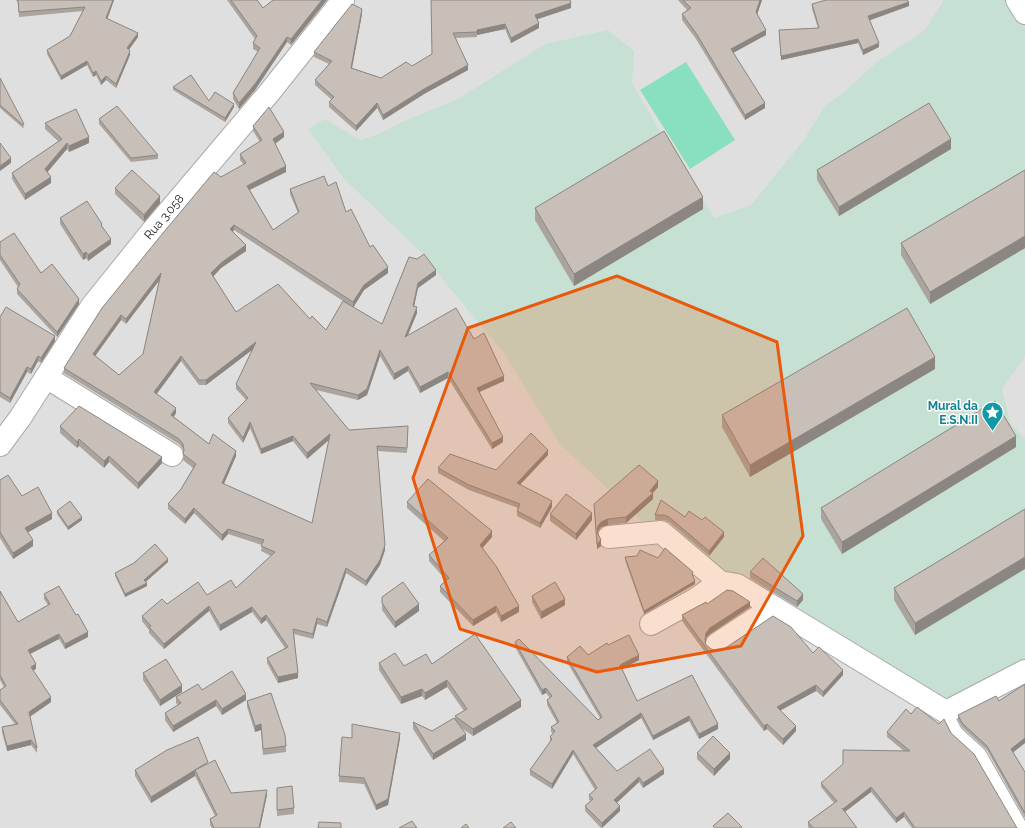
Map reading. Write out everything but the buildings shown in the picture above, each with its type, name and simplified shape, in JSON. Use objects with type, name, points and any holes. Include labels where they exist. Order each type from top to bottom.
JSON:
[{"type":"street","name":"Rua 3.058","points":[[0,446],[20,418],[92,306],[153,230],[269,93],[343,0]]},
{"type":"street","points":[[1017,0],[1025,13]]},
{"type":"street","points":[[46,376],[172,455]]},
{"type":"street","points":[[609,537],[661,532],[720,582],[738,585],[946,712],[1025,671]]},
{"type":"street","points":[[651,624],[696,599],[720,582]]},
{"type":"street","points":[[717,644],[773,607]]},
{"type":"lane","points":[[946,712],[956,732],[980,754],[1022,828]]},
{"type":"highlighted area","points":[[617,276],[777,342],[803,536],[741,646],[597,672],[460,629],[413,478],[468,328]]},
{"type":"shaded area","points":[[0,0],[1025,0],[1025,828],[0,828]]},
{"type":"green space","points":[[944,0],[1025,0],[1025,357],[1002,389],[1010,423],[1025,439],[1025,669],[937,708],[644,523],[559,443],[504,353],[425,256],[344,179],[308,129],[325,119],[360,140],[379,134],[402,122],[458,99],[545,44],[608,30],[634,51],[632,83],[659,130],[714,218],[751,205],[803,141],[825,106],[845,91],[878,61],[925,30]]},
{"type":"green space","points":[[686,62],[735,140],[690,169],[640,90]]},
{"type":"place","name":"Mural da E.S.N.II","points":[[993,432]]}]
